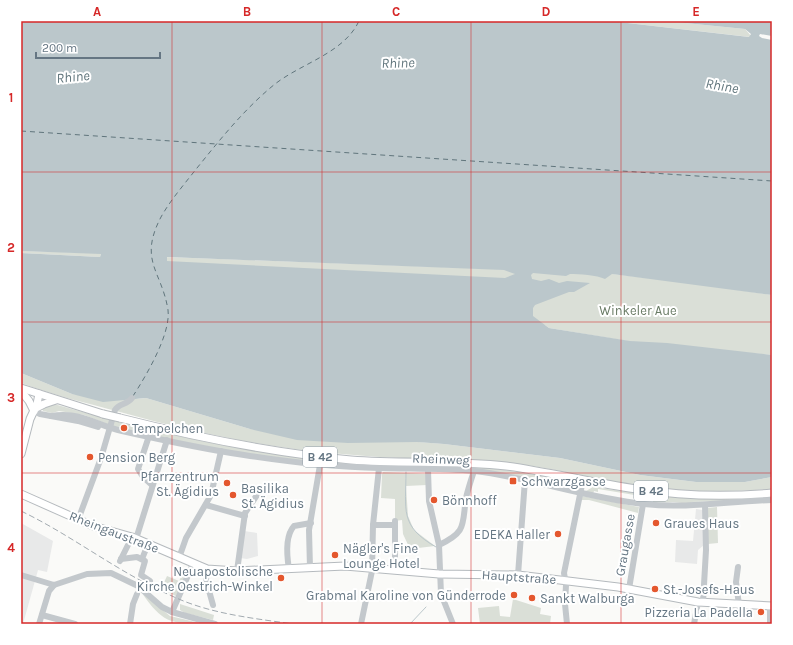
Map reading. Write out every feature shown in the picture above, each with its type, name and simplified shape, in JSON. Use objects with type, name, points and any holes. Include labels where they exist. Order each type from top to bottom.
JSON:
[{"type":"main road","name":"B 42","points":[[21,389],[120,418],[176,431],[301,454],[352,460],[475,463],[527,469],[637,489],[702,496],[772,493]]},
{"type":"main road","points":[[21,389],[34,408]]},
{"type":"main road","points":[[21,454],[34,408],[32,401],[39,394]]},
{"type":"main road","points":[[34,408],[48,402],[58,400]]},
{"type":"main road","name":"Rheingaustraße","points":[[21,494],[78,520],[105,530],[134,538],[207,569],[237,571],[289,569]]},
{"type":"main road","name":"Hauptstraße","points":[[289,569],[345,566],[439,574],[518,575],[629,589],[700,602],[771,606]]},
{"type":"street","points":[[78,520],[101,458],[117,408],[132,398]]},
{"type":"street","name":"Rheinweg","points":[[34,408],[51,416],[65,414],[78,416],[110,428],[221,451],[320,465],[474,471],[525,480],[580,494],[643,504],[705,505],[772,500]]},
{"type":"street","points":[[149,436],[138,470],[143,478],[152,485]]},
{"type":"street","points":[[150,581],[141,574],[145,561],[142,559],[137,557],[120,561],[134,538],[167,440]]},
{"type":"street","points":[[179,558],[186,538],[211,495],[221,451]]},
{"type":"street","points":[[310,568],[308,540],[320,465]]},
{"type":"street","points":[[361,624],[373,568],[373,525],[379,468]]},
{"type":"street","points":[[428,470],[429,501],[439,545],[439,574],[443,602],[453,624]]},
{"type":"street","points":[[439,545],[455,536],[464,522],[467,495],[474,471]]},
{"type":"street","points":[[518,575],[525,480]]},
{"type":"street","points":[[567,624],[565,604],[566,584],[564,580],[565,565],[583,480]]},
{"type":"street","points":[[237,571],[247,508],[259,492]]},
{"type":"street","name":"Graugasse","points":[[629,589],[643,504]]},
{"type":"street","points":[[206,505],[245,516]]},
{"type":"street","points":[[694,624],[700,602],[706,550],[705,505]]},
{"type":"street","points":[[289,569],[288,542],[292,528],[311,523]]},
{"type":"street","points":[[373,525],[395,523],[395,570]]},
{"type":"street","points":[[142,559],[148,544]]},
{"type":"street","points":[[172,612],[193,564]]},
{"type":"street","points":[[738,567],[736,582],[739,605]]},
{"type":"street","points":[[207,569],[206,580],[213,605]]},
{"type":"street","points":[[21,575],[54,584],[87,574],[106,572],[123,578],[143,589],[162,607],[172,612],[215,624]]},
{"type":"street","points":[[39,624],[49,591],[54,584]]},
{"type":"street","points":[[130,624],[133,604],[137,594]]},
{"type":"street","points":[[770,624],[771,606]]},
{"type":"street","points":[[42,615],[75,624]]},
{"type":"shaded area","points":[[696,509],[703,510],[705,544],[698,550],[697,564],[675,562],[676,540],[693,541]]},
{"type":"shaded area","points":[[21,523],[53,541],[47,572],[38,570],[23,624],[21,624]]},
{"type":"shaded area","points":[[244,531],[257,533],[258,556],[247,559],[240,558]]},
{"type":"green space","points":[[610,21],[665,21],[745,29],[751,36],[750,37]]},
{"type":"green space","points":[[21,251],[101,254],[100,257],[21,253]]},
{"type":"green space","name":"Winkeler Aue","points":[[164,257],[604,273],[691,283],[772,295],[772,355],[639,343],[549,328],[545,325],[165,264]]},
{"type":"green space","points":[[21,373],[72,394],[138,399],[146,398],[250,429],[444,444],[560,458],[640,475],[696,482],[745,482],[772,477],[772,489],[738,491],[686,491],[619,483],[518,464],[364,456],[286,448],[202,432],[70,399],[21,383]]},
{"type":"green space","points":[[54,404],[160,432],[267,453],[356,464],[495,469],[568,481],[574,485],[575,489],[534,477],[532,480],[505,474],[318,463],[231,451],[123,430],[84,415],[59,411],[52,413],[43,411],[42,408]]},
{"type":"green space","points":[[383,472],[427,474],[427,485],[406,486],[408,516],[414,530],[435,546],[410,549],[403,534],[402,520],[395,521],[395,499],[381,498]]},
{"type":"green space","points":[[593,487],[682,497],[727,498],[772,496],[772,499],[692,502],[690,504],[673,502],[653,503],[653,498],[598,489],[598,492],[594,491],[593,494],[586,491]]},
{"type":"green space","points":[[582,496],[639,507],[638,513],[589,500],[581,500]]},
{"type":"green space","points":[[717,507],[718,543],[708,544],[707,508]]},
{"type":"green space","points":[[184,571],[187,572],[176,596],[161,589],[167,576],[179,581]]},
{"type":"green space","points":[[142,593],[170,616],[204,624],[175,622],[161,616]]},
{"type":"green space","points":[[513,599],[541,608],[540,614],[551,616],[550,624],[480,624],[478,608],[499,606],[500,616],[510,617]]},
{"type":"green space","points":[[180,604],[214,615],[213,620],[185,613],[180,610]]},
{"type":"water","name":"Rhine","points":[[21,21],[610,21],[749,37],[751,34],[745,29],[665,21],[772,21],[772,36],[760,34],[759,36],[772,40],[772,295],[612,274],[605,279],[578,274],[570,274],[566,276],[533,273],[531,275],[532,279],[541,281],[549,279],[559,283],[567,281],[590,283],[574,292],[569,292],[535,305],[533,308],[533,316],[549,328],[630,341],[667,343],[772,355],[772,477],[745,482],[696,482],[640,475],[560,458],[444,444],[417,442],[348,443],[297,440],[250,429],[146,398],[103,402],[72,394],[21,373],[21,253],[100,257],[101,254],[21,251]],"holes":[[[167,257],[504,270],[515,274],[505,278],[167,261]]]},
{"type":"waterway","points":[[406,472],[405,497],[407,516],[410,524],[416,532],[436,547]]},
{"type":"waterway","points":[[410,624],[426,607]]},
{"type":"ferry route","points":[[133,396],[162,342],[168,320],[168,310],[165,297],[152,255],[154,232],[161,217],[176,194],[232,126],[253,104],[275,84],[333,49],[352,32],[359,21]]},
{"type":"ferry route","points":[[21,131],[772,181]]},
{"type":"railway","points":[[21,511],[59,532],[133,577],[186,602],[216,611],[293,624]]},
{"type":"place","name":"Tempelchen","points":[[124,428]]},
{"type":"place","name":"Pension Berg","points":[[90,457]]},
{"type":"place","name":"Schwarzgasse","points":[[513,481]]},
{"type":"place","name":"Pfarrzentrum St. Ägidius","points":[[227,483]]},
{"type":"place","name":"Basilika St. Ägidius","points":[[233,495]]},
{"type":"place","name":"Bönnhoff","points":[[434,500]]},
{"type":"place","name":"Graues Haus","points":[[656,523]]},
{"type":"place","name":"EDEKA Haller","points":[[558,534]]},
{"type":"place","name":"Nägler's Fine Lounge Hotel","points":[[335,555]]},
{"type":"place","name":"Neuapostolische Kirche Oestrich-Winkel","points":[[281,578]]},
{"type":"place","name":"St.-Josefs-Haus","points":[[655,589]]},
{"type":"place","name":"Grabmal Karoline von Günderrode","points":[[514,595]]},
{"type":"place","name":"Sankt Walburga","points":[[532,598]]},
{"type":"place","name":"Pizzeria La Padella","points":[[761,612]]}]
